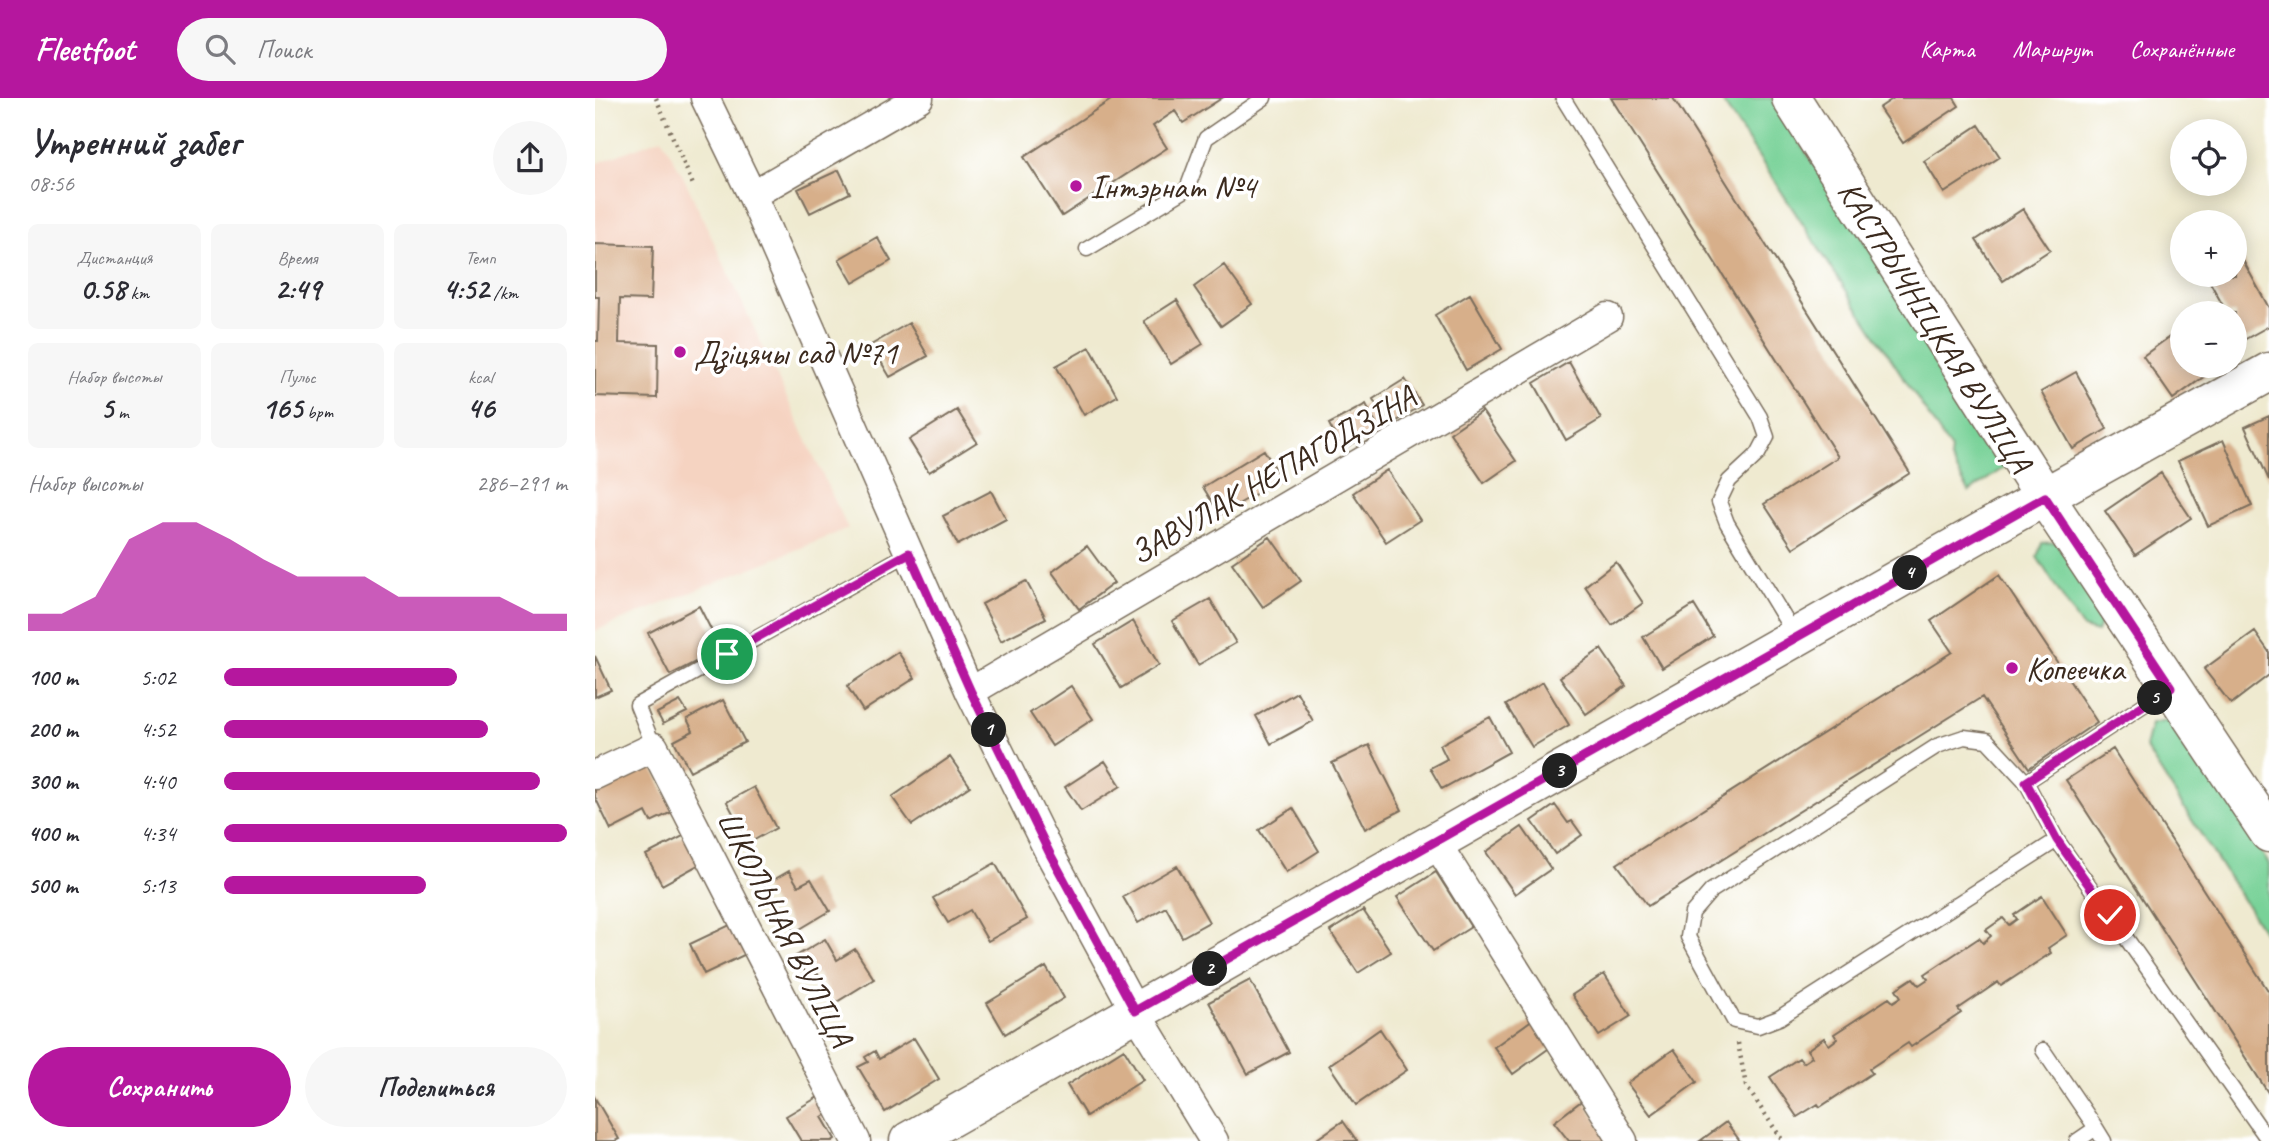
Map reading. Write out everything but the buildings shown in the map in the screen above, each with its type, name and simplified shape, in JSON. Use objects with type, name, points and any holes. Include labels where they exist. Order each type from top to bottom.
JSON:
[{"type":"main road","name":"КАСТРЫЧНІЦКАЯ ВУЛІЦА","points":[[1791,98],[2045,497],[2269,833]]},
{"type":"main road","points":[[909,1141],[2269,372]]},
{"type":"street","points":[[705,98],[753,195],[971,692],[1050,854],[1135,1011],[1214,1141]]},
{"type":"street","points":[[753,195],[919,98]]},
{"type":"street","name":"ЗАВУЛАК НЕПАГОДЗІНА","points":[[971,692],[1608,317]]},
{"type":"street","points":[[595,775],[654,747]]},
{"type":"street","name":"ШКОЛЬНАЯ ВУЛІЦА","points":[[654,747],[856,1141]]},
{"type":"street","points":[[1436,841],[1623,1141]]},
{"type":"lane","points":[[1087,249],[1187,189],[1206,138],[1264,98]]},
{"type":"lane","points":[[1563,98],[1761,417],[1767,437],[1758,454],[1729,481],[1719,502],[1727,523],[1797,638]]},
{"type":"lane","points":[[654,747],[636,705],[909,553]]},
{"type":"lane","points":[[2026,782],[2171,687]]},
{"type":"lane","points":[[2057,840],[1779,1018],[1758,1026],[1734,1021],[1688,937],[1692,913],[1711,891],[1937,746],[1964,737],[1987,740],[2026,782],[2057,840],[2269,1141]]},
{"type":"lane","points":[[2043,1050],[2105,1141]]},
{"type":"lane","points":[[2077,1141],[2096,1128]]},
{"type":"path","points":[[656,98],[693,185]]},
{"type":"path","points":[[1734,1021],[1746,1086],[1783,1141]]},
{"type":"shaded area","name":"Дзіцячы сад №71","points":[[662,138],[683,176],[848,529],[595,631],[595,164]]},
{"type":"green space","points":[[1720,98],[1771,98],[2009,464],[1969,492],[1950,458],[1951,450]]},
{"type":"green space","points":[[2056,542],[2104,614],[2097,632],[2082,628],[2037,557],[2042,543]]},
{"type":"green space","points":[[2175,719],[2269,864],[2269,940],[2145,747],[2151,724]]},
{"type":"place","name":"Інтэрнат №4","points":[[1076,186]]},
{"type":"place","name":"Дзіцячы сад №71","points":[[680,352]]},
{"type":"place","name":"Копеечка","points":[[2012,668]]},
{"type":"route","points":[[727,654],[909,553],[971,692],[1050,854],[1135,1011],[2045,497],[2171,687],[2026,782],[2057,840],[2110,915]]}]
